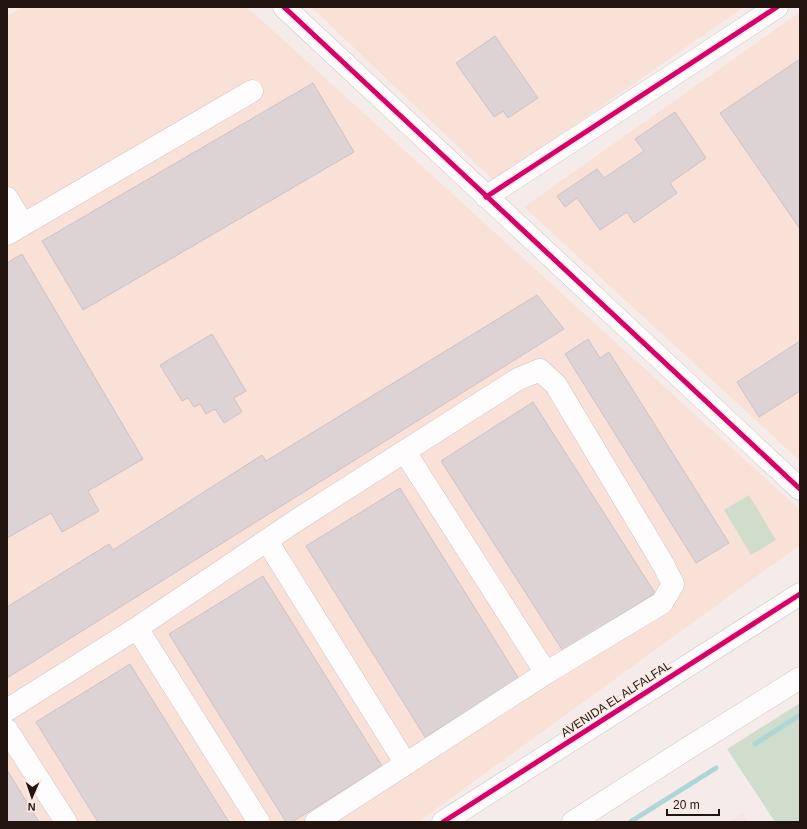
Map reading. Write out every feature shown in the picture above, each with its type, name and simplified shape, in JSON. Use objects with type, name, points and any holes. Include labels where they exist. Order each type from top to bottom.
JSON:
[{"type":"street","points":[[284,7],[486,198],[800,489]]},
{"type":"street","points":[[486,198],[777,7]]},
{"type":"street","points":[[7,198],[15,229],[252,91]]},
{"type":"street","points":[[7,710],[137,628],[267,541],[518,379],[540,370],[556,385],[663,564],[673,584],[662,603],[546,673],[316,822]]},
{"type":"street","points":[[405,452],[546,673]]},
{"type":"street","points":[[267,541],[406,764]]},
{"type":"street","name":"AVENIDA EL ALFALFAL","points":[[443,822],[800,594]]},
{"type":"street","points":[[137,628],[259,822]]},
{"type":"street","points":[[574,822],[800,678]]},
{"type":"street","points":[[7,730],[66,822]]},
{"type":"shaded area","points":[[23,7],[247,7],[800,510],[800,545],[418,822],[7,822],[7,16]]},
{"type":"shaded area","points":[[311,7],[744,7],[494,181]]},
{"type":"shaded area","points":[[800,12],[800,461],[524,207]]},
{"type":"shaded area","points":[[742,813],[748,822],[729,822]]},
{"type":"green space","points":[[749,495],[776,540],[751,555],[724,510]]},
{"type":"green space","points":[[800,703],[800,822],[775,822],[727,749]]},
{"type":"building","points":[[495,36],[538,98],[508,118],[503,111],[494,117],[456,63]]},
{"type":"building","points":[[800,59],[800,229],[720,113]]},
{"type":"building","points":[[313,83],[354,152],[83,310],[42,241]]},
{"type":"building","points":[[675,112],[706,158],[670,183],[677,193],[634,223],[627,212],[600,230],[577,198],[565,207],[557,196],[597,169],[604,178],[644,151],[635,139]]},
{"type":"building","points":[[22,254],[143,459],[88,491],[99,511],[62,532],[51,513],[7,538],[7,263]]},
{"type":"building","points":[[537,295],[564,329],[7,678],[7,607],[109,544],[113,550],[262,455],[266,461]]},
{"type":"building","points":[[212,334],[246,391],[234,398],[242,412],[224,423],[215,409],[206,414],[200,404],[194,407],[188,398],[182,401],[160,365]]},
{"type":"building","points":[[588,339],[600,358],[609,352],[729,543],[696,563],[565,354]]},
{"type":"building","points":[[800,341],[800,391],[759,417],[737,382]]},
{"type":"building","points":[[533,402],[655,593],[563,651],[441,461]]},
{"type":"building","points":[[400,488],[519,679],[425,737],[306,546]]},
{"type":"building","points":[[263,576],[382,766],[292,822],[286,822],[169,634]]},
{"type":"building","points":[[130,664],[229,822],[98,822],[36,722]]},
{"type":"building","points":[[7,770],[39,822],[7,822]]},
{"type":"waterway","points":[[755,744],[800,715]]},
{"type":"waterway","points":[[630,822],[716,768]]},
{"type":"cycle path","points":[[284,7],[800,489]]},
{"type":"cycle path","points":[[486,197],[777,7]]},
{"type":"cycle path","points":[[443,822],[800,594]]}]
